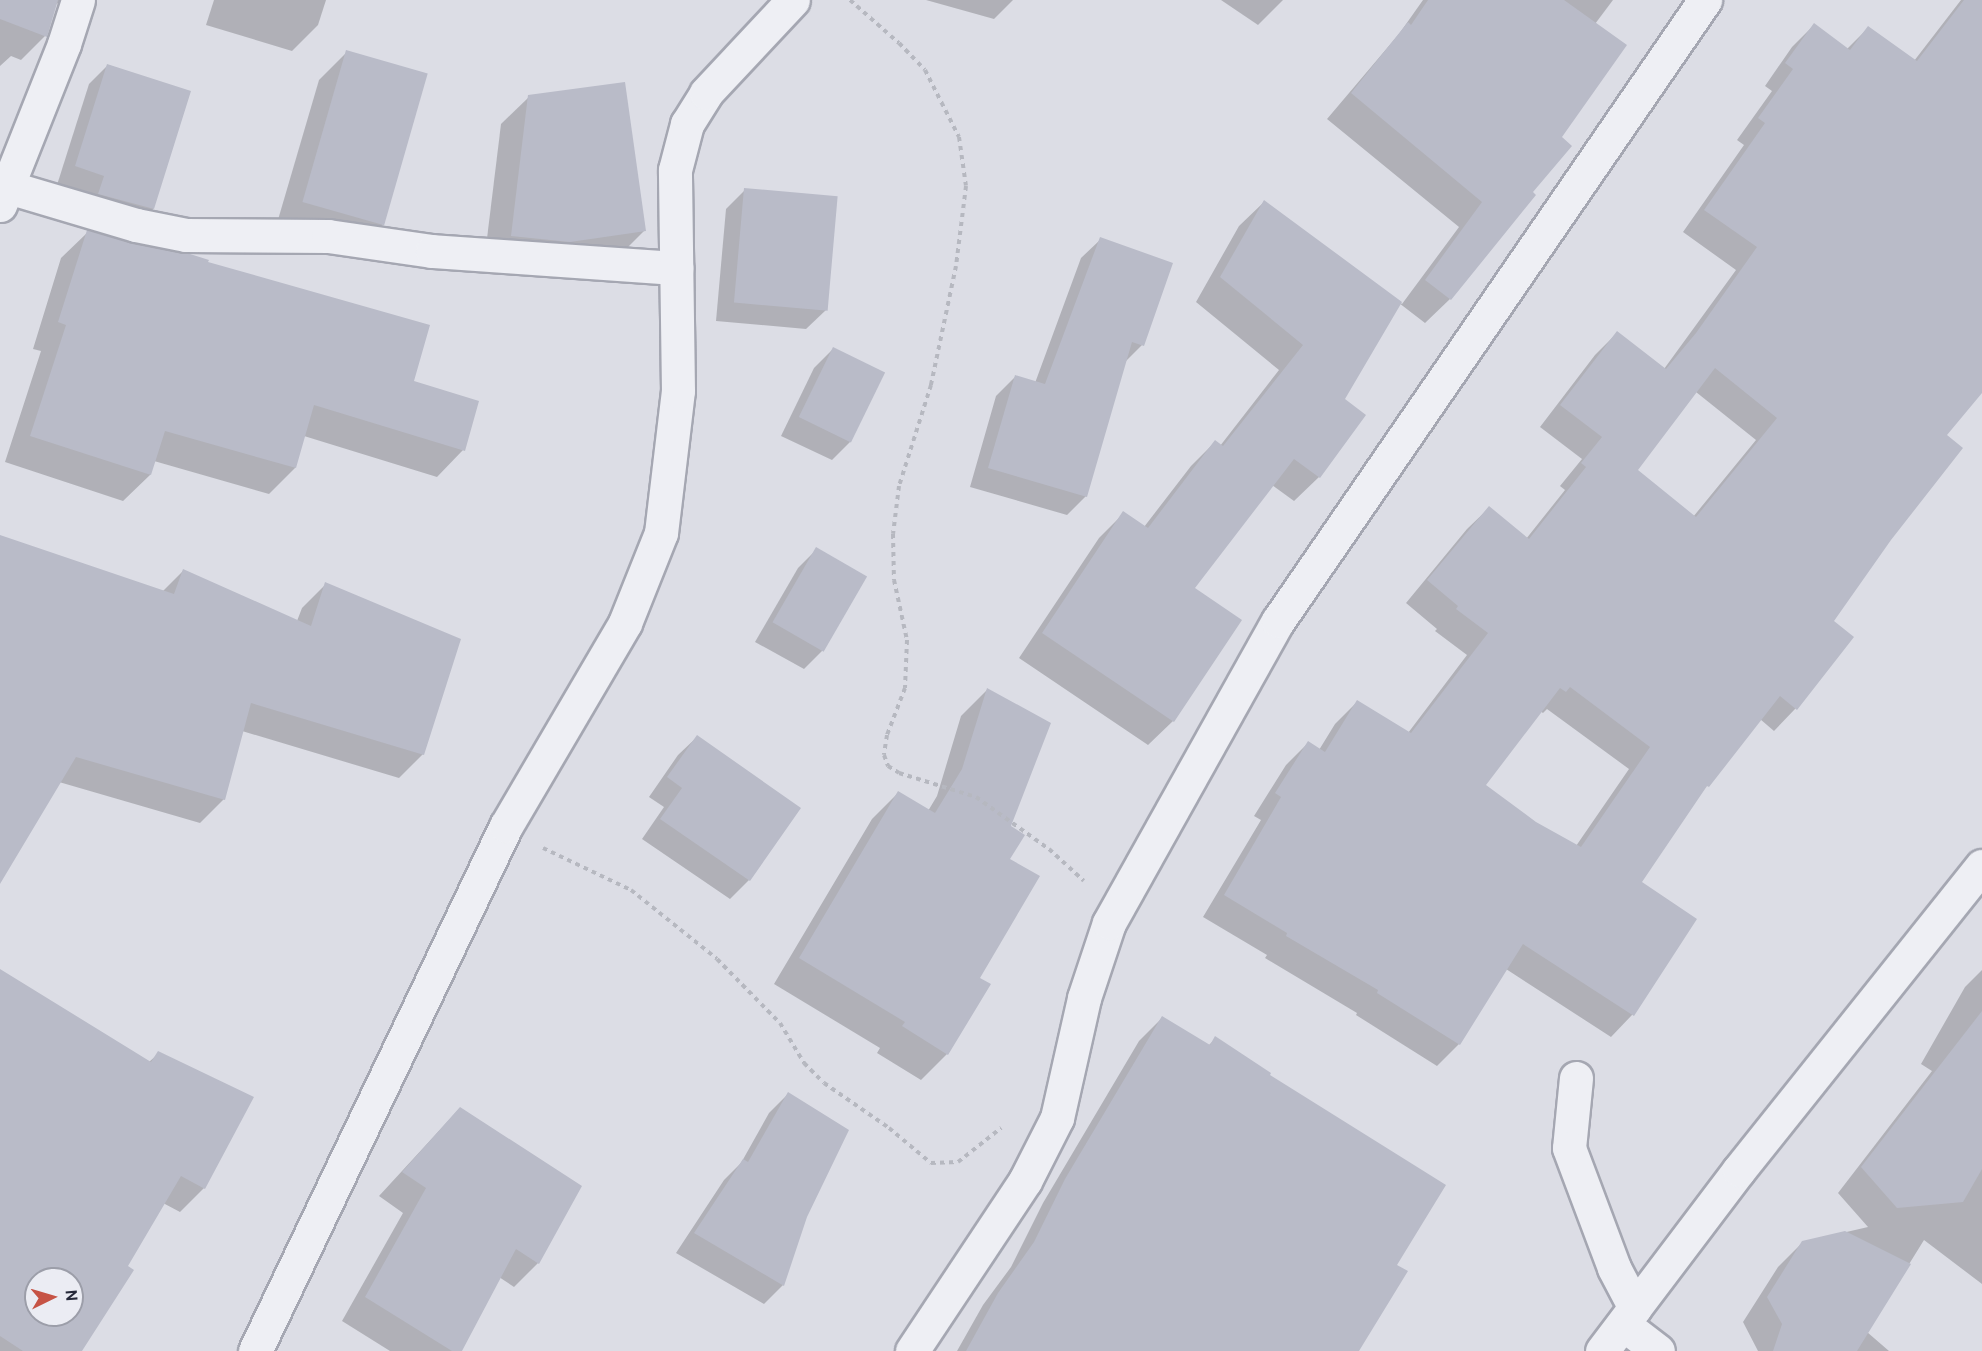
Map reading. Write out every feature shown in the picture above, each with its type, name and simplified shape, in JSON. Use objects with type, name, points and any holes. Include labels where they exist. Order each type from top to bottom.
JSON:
[{"type":"street","points":[[78,0],[64,44],[4,196],[186,235],[328,236],[432,251],[676,268]]},
{"type":"street","points":[[255,1351],[506,826],[625,623],[661,533],[678,392],[675,170],[687,124],[706,93],[793,0]]},
{"type":"street","points":[[912,1351],[1025,1181],[1057,1118],[1084,998],[1109,923],[1278,621],[1705,0]]},
{"type":"street","points":[[1602,1351],[1739,1170],[1982,866]]},
{"type":"street","points":[[1575,1078],[1569,1148],[1614,1268],[1629,1316],[1658,1351]]},
{"type":"path","points":[[850,0],[899,43],[925,70],[941,97],[959,137],[966,186],[956,266],[931,385],[899,486],[893,534],[894,580],[907,640],[905,688],[887,735],[884,755],[888,766],[899,773],[976,796],[1023,829],[1081,876],[1109,923]]},
{"type":"path","points":[[506,826],[559,857],[631,890],[717,959],[780,1023],[804,1063],[824,1083],[889,1128],[931,1163],[958,1162],[1004,1126],[1014,1121],[1057,1118]]},
{"type":"building","points":[[0,0],[58,0],[47,37],[0,19]]},
{"type":"building","points":[[1428,0],[1564,0],[1627,45],[1562,137],[1572,146],[1533,192],[1536,195],[1451,300],[1425,280],[1482,202],[1351,93],[1408,22],[1411,25]]},
{"type":"building","points":[[1964,0],[1982,0],[1982,393],[1947,435],[1963,448],[1891,540],[1834,621],[1854,637],[1797,710],[1780,696],[1709,787],[1707,786],[1642,882],[1697,919],[1634,1016],[1523,944],[1460,1045],[1377,993],[1378,990],[1286,936],[1287,933],[1224,895],[1281,797],[1275,793],[1308,741],[1325,752],[1357,700],[1411,733],[1488,633],[1456,609],[1458,606],[1427,580],[1489,506],[1529,539],[1586,467],[1581,463],[1602,437],[1560,405],[1617,331],[1666,369],[1696,333],[1757,247],[1704,210],[1765,123],[1758,118],[1793,69],[1785,63],[1814,23],[1850,50],[1868,26],[1917,61]],"holes":[[[1715,368],[1777,418],[1696,517],[1638,470]],[[1570,687],[1650,747],[1581,847],[1536,822],[1486,785],[1560,688],[1566,692]]]},
{"type":"building","points":[[346,50],[428,73],[384,225],[302,202]]},
{"type":"building","points":[[107,64],[191,91],[154,209],[98,194],[104,176],[75,166]]},
{"type":"building","points":[[625,82],[646,231],[570,242],[511,236],[528,95]]},
{"type":"building","points":[[744,188],[838,196],[828,311],[734,303]]},
{"type":"building","points":[[1264,200],[1402,302],[1345,399],[1366,415],[1320,478],[1294,459],[1195,588],[1242,620],[1174,722],[1042,633],[1123,511],[1148,528],[1215,440],[1223,446],[1303,345],[1220,277]]},
{"type":"building","points":[[87,230],[132,243],[190,254],[209,260],[208,262],[430,325],[414,381],[479,401],[465,451],[314,405],[296,468],[165,431],[151,475],[30,436],[66,325],[58,322]]},
{"type":"building","points":[[1100,237],[1173,263],[1144,346],[1132,342],[1087,497],[988,468],[1015,375],[1045,384]]},
{"type":"building","points":[[833,347],[885,372],[851,443],[799,417]]},
{"type":"building","points":[[0,535],[174,594],[183,569],[311,626],[325,582],[461,639],[424,755],[251,703],[225,800],[76,757],[0,884]]},
{"type":"building","points":[[816,547],[867,576],[824,652],[772,622]]},
{"type":"building","points":[[987,688],[1051,723],[1011,826],[1025,835],[1010,859],[1040,876],[980,978],[991,984],[948,1055],[902,1026],[905,1022],[799,958],[898,791],[935,813],[962,769]]},
{"type":"building","points":[[697,735],[801,808],[750,881],[660,819],[682,788],[667,777]]},
{"type":"building","points":[[0,969],[151,1062],[158,1051],[254,1097],[205,1189],[181,1176],[128,1266],[134,1270],[82,1351],[23,1351],[0,1336]]},
{"type":"building","points":[[1982,1011],[1982,1169],[1963,1202],[1897,1208],[1861,1167]]},
{"type":"building","points":[[1162,1016],[1210,1045],[1215,1036],[1271,1073],[1270,1075],[1446,1185],[1397,1265],[1408,1271],[1359,1351],[966,1351],[998,1293],[1034,1242],[1065,1179]]},
{"type":"building","points":[[788,1092],[849,1130],[807,1217],[784,1286],[694,1233],[743,1159],[748,1162]]},
{"type":"building","points":[[460,1107],[582,1186],[539,1264],[516,1249],[462,1351],[452,1351],[365,1297],[426,1188],[402,1172]]},
{"type":"building","points":[[1845,1231],[1911,1264],[1857,1351],[1773,1351],[1782,1324],[1767,1297],[1802,1241]]}]
